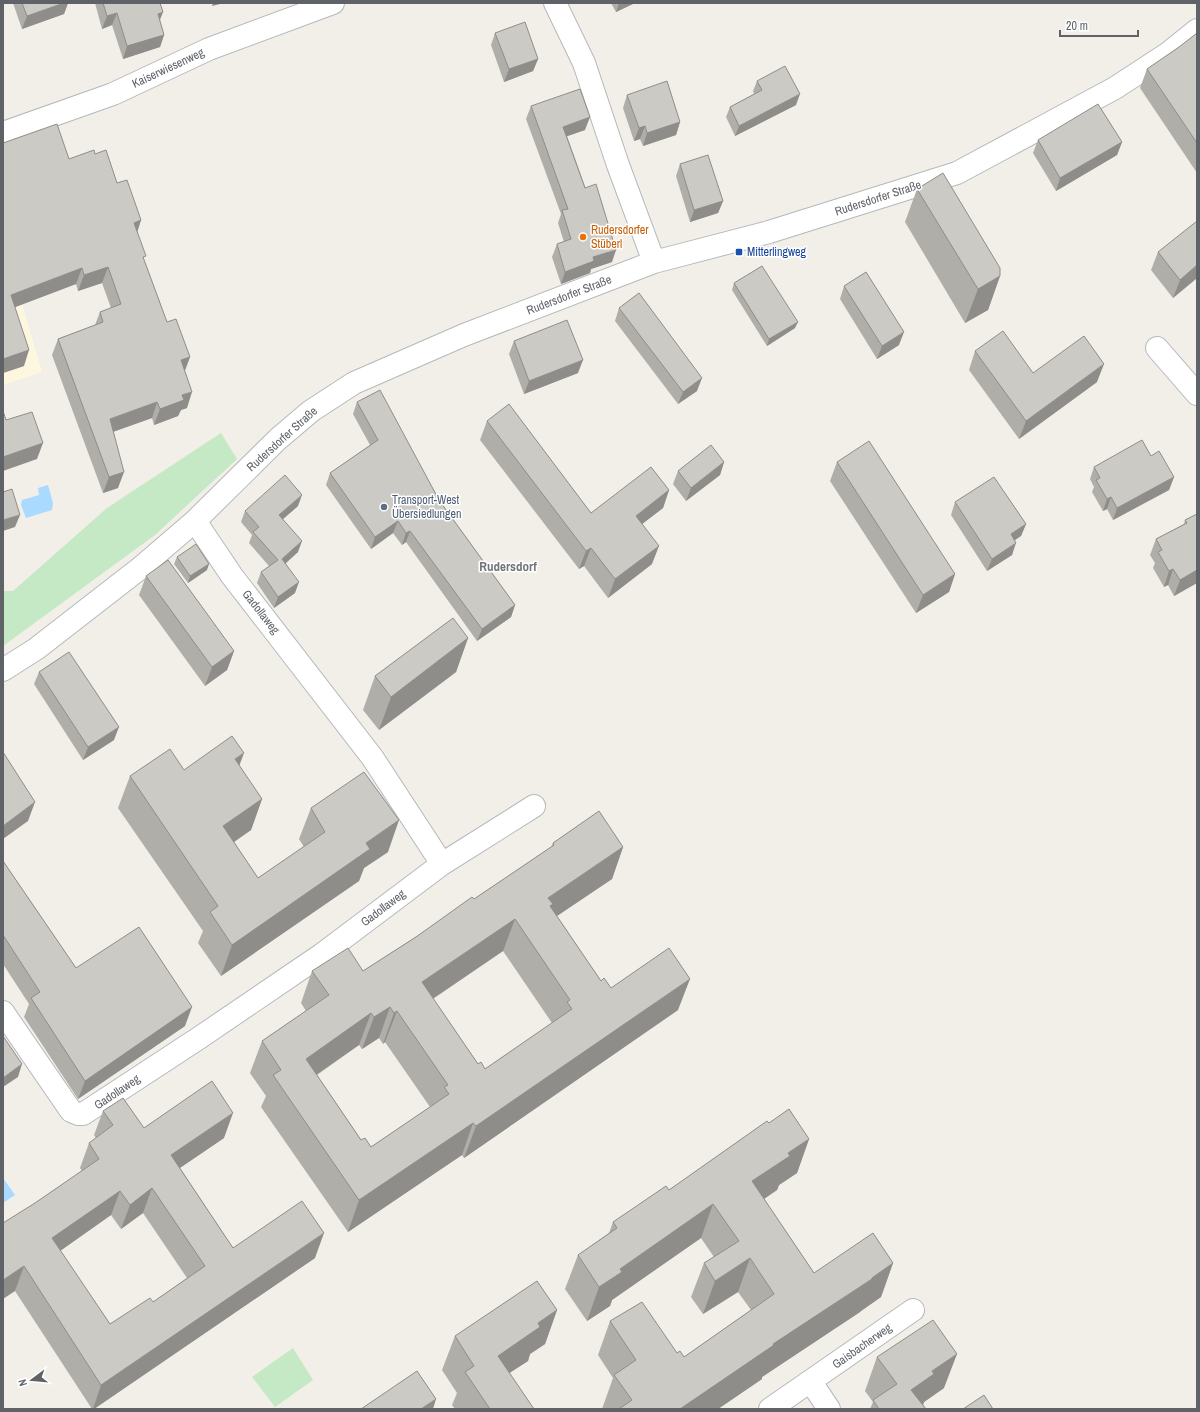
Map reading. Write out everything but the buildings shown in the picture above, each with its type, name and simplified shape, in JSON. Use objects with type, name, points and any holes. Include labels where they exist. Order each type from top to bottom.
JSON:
[{"type":"street","name":"Kaiserwiesenweg","points":[[3,133],[113,94],[208,49],[333,3]]},
{"type":"street","points":[[555,3],[584,63],[618,165],[654,262]]},
{"type":"street","name":"Rudersdorfer Straße","points":[[3,670],[36,649],[139,569],[195,521],[278,440],[311,412],[354,383],[464,335],[654,262],[769,232],[957,173],[1116,88],[1167,54],[1197,30]]},
{"type":"street","points":[[1157,348],[1197,394]]},
{"type":"street","name":"Gadollaweg","points":[[3,1012],[71,1111],[78,1114],[83,1114],[200,1038],[321,955],[442,864],[372,757],[232,576],[195,521]]},
{"type":"street","points":[[442,864],[534,806]]},
{"type":"street","name":"Gaisbacherweg","points":[[770,1409],[913,1310]]},
{"type":"street","points":[[811,1382],[829,1409]]},
{"type":"shaded area","points":[[3,239],[42,372],[3,385]]},
{"type":"green space","points":[[221,433],[237,459],[155,535],[3,646],[3,591],[13,591],[107,508]]},
{"type":"green space","points":[[293,1348],[313,1380],[275,1407],[252,1377]]},
{"type":"water","points":[[48,485],[53,503],[52,510],[26,518],[21,505],[22,500],[39,495],[38,488]]},
{"type":"water","points":[[3,1178],[15,1195],[3,1203]]},
{"type":"place","name":"Rudersdorfer Stüberl","points":[[583,237]]},
{"type":"place","name":"Mitterlingweg","points":[[739,252]]},
{"type":"place","name":"Transport-West Übersiedlungen","points":[[384,507]]},
{"type":"district","name":"Rudersdorf","points":[[508,566]]}]
